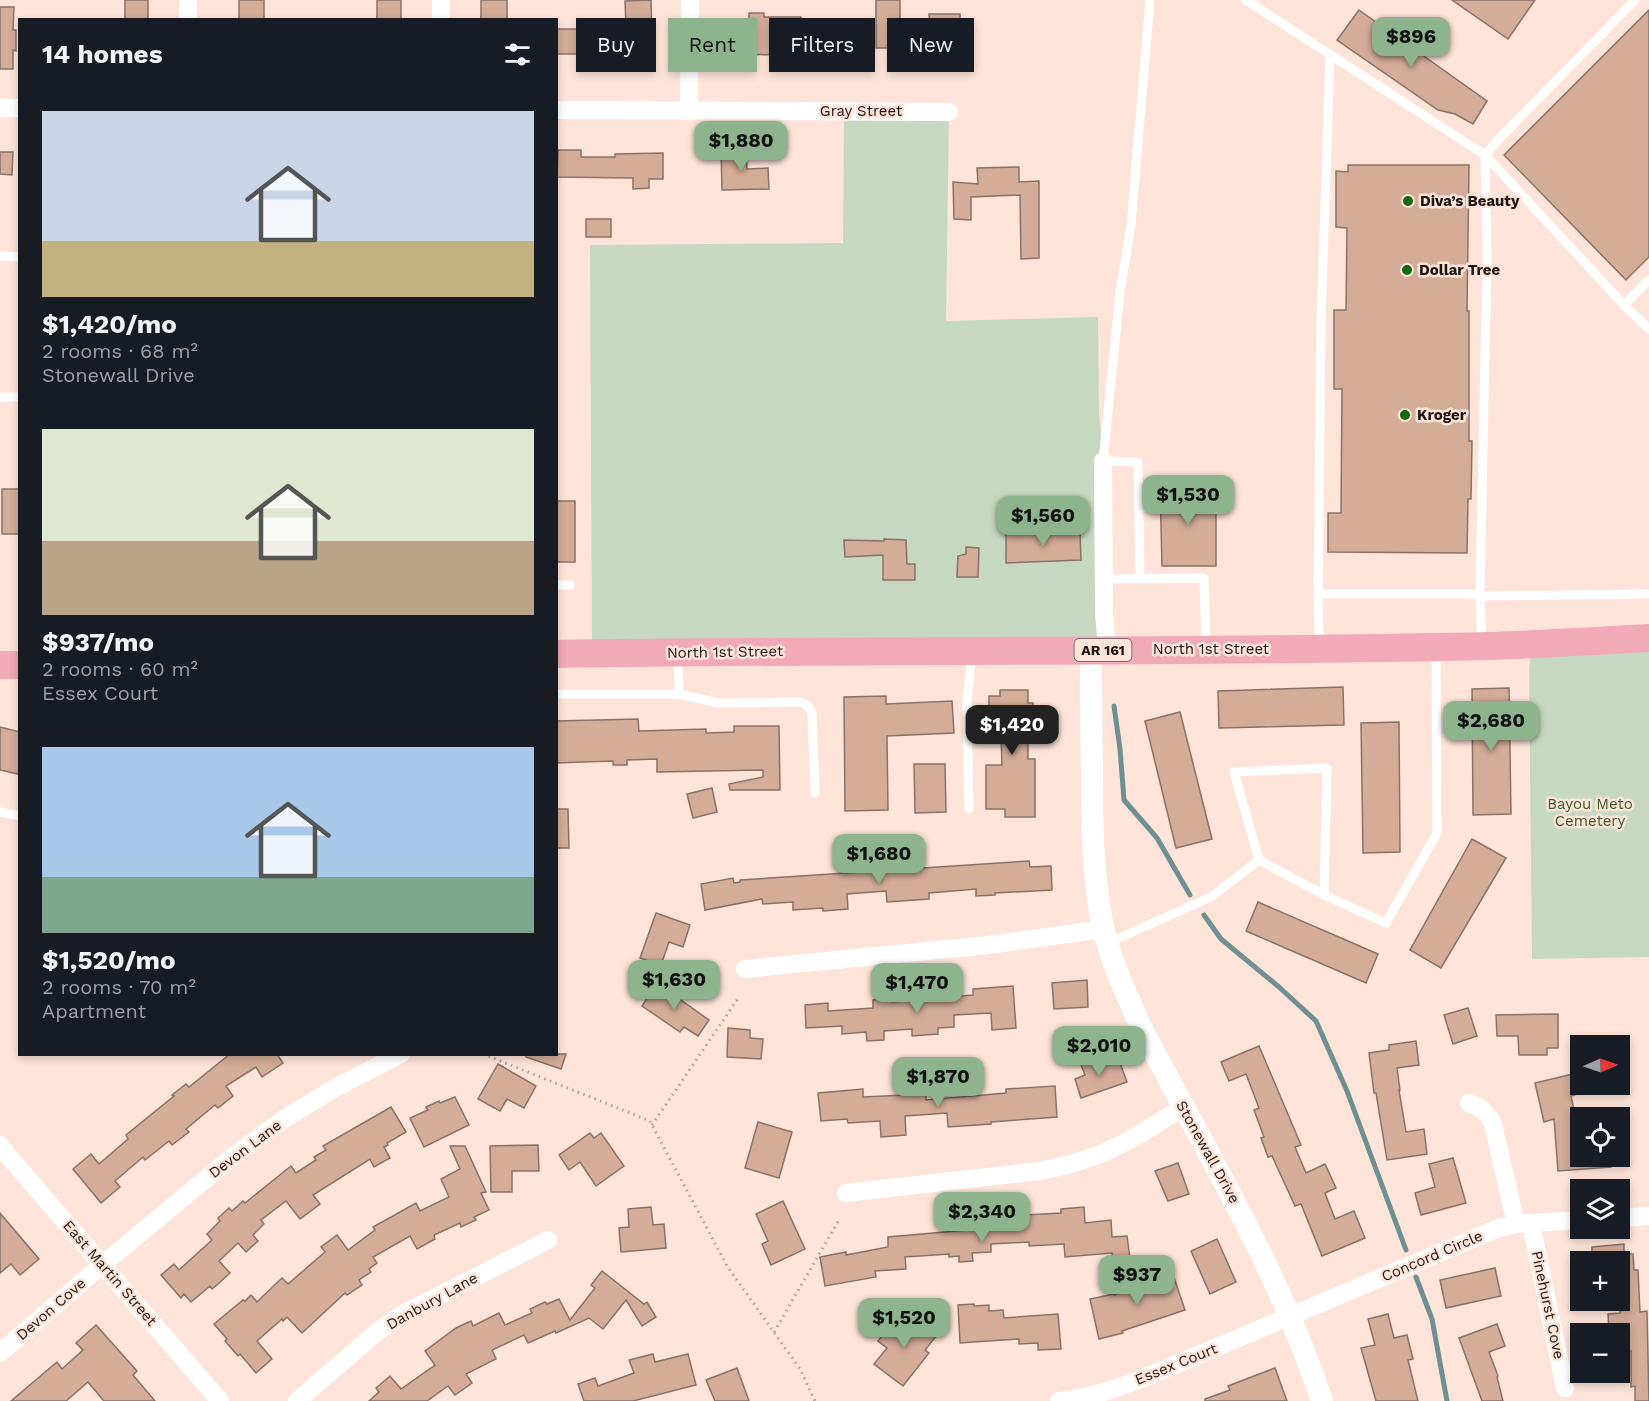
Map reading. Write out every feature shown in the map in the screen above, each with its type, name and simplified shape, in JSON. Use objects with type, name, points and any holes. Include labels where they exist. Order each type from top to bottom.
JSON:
[{"type":"main road","name":"North 1st Street","points":[[558,654],[1482,646],[1649,638]]},
{"type":"main road","points":[[0,665],[18,665]]},
{"type":"street","points":[[188,0],[188,18]]},
{"type":"street","points":[[441,0],[441,18]]},
{"type":"street","points":[[689,110],[690,0]]},
{"type":"street","points":[[0,108],[18,108]]},
{"type":"street","name":"Gray Street","points":[[558,110],[949,112]]},
{"type":"street","points":[[1099,650],[1104,612],[1103,461]]},
{"type":"street","name":"Stonewall Drive","points":[[1099,650],[1092,824],[1094,859],[1106,936],[1129,1001],[1142,1029],[1239,1208],[1271,1273],[1311,1368],[1322,1401]]},
{"type":"street","points":[[745,969],[1106,936]]},
{"type":"street","name":"Devon Lane","points":[[103,1264],[236,1154],[284,1119],[335,1088],[397,1056]]},
{"type":"street","name":"Pinehurst Cove","points":[[1469,1103],[1481,1107],[1493,1124],[1523,1223],[1565,1388]]},
{"type":"street","points":[[846,1192],[1040,1171],[1064,1166],[1099,1155],[1183,1107]]},
{"type":"street","name":"East Martin Street","points":[[0,1145],[220,1401]]},
{"type":"street","points":[[1630,1217],[1649,1216]]},
{"type":"street","name":"Concord Circle","points":[[1290,1317],[1496,1229],[1523,1223],[1570,1221]]},
{"type":"street","name":"Danbury Lane","points":[[297,1401],[377,1332],[403,1314],[548,1240]]},
{"type":"street","name":"Devon Cove","points":[[0,1353],[103,1264]]},
{"type":"street","name":"Essex Court","points":[[1059,1401],[1078,1400],[1117,1388],[1290,1317]]},
{"type":"lane","points":[[1140,579],[1138,462],[1103,461],[1120,292],[1131,225],[1150,0]]},
{"type":"lane","points":[[1246,0],[1485,155],[1649,329]]},
{"type":"lane","points":[[1482,646],[1480,596],[1487,256],[1485,155],[1635,0]]},
{"type":"lane","points":[[1319,648],[1321,322],[1330,55]]},
{"type":"lane","points":[[0,256],[18,257]]},
{"type":"lane","points":[[1624,305],[1649,280]]},
{"type":"lane","points":[[0,397],[18,397]]},
{"type":"lane","points":[[1104,579],[1204,578],[1206,649]]},
{"type":"lane","points":[[558,585],[570,585]]},
{"type":"lane","points":[[1318,594],[1480,596],[1649,594]]},
{"type":"lane","points":[[1324,895],[1327,768],[1234,772],[1259,860],[1324,895],[1386,923],[1437,833],[1436,646]]},
{"type":"lane","points":[[969,809],[966,728],[972,650]]},
{"type":"lane","points":[[678,652],[679,694]]},
{"type":"lane","points":[[558,694],[679,694],[717,703],[805,703],[810,707],[812,713],[815,793]]},
{"type":"lane","points":[[0,812],[18,816]]},
{"type":"lane","points":[[1106,936],[1211,897],[1259,860]]},
{"type":"path","points":[[652,1125],[739,997]]},
{"type":"path","points":[[488,1056],[650,1121],[727,1266],[800,1369],[815,1401]]},
{"type":"path","points":[[774,1332],[839,1220]]},
{"type":"green space","points":[[844,111],[949,112],[946,321],[1098,317],[1107,649],[592,654],[590,245],[843,243]]},
{"type":"green space","name":"Bayou Meto Cemetery","points":[[1649,638],[1649,957],[1532,959],[1529,669],[1531,644]]},
{"type":"building","points":[[125,0],[148,0],[148,18],[125,18]]},
{"type":"building","points":[[239,0],[264,0],[264,18],[239,18]]},
{"type":"building","points":[[377,0],[401,0],[401,18],[377,18]]},
{"type":"building","points":[[481,0],[507,0],[507,18],[481,18]]},
{"type":"building","points":[[651,0],[651,18],[626,18],[625,1]]},
{"type":"building","points":[[876,0],[900,0],[900,18],[887,18],[887,48],[876,48]]},
{"type":"building","points":[[1452,0],[1535,0],[1508,39]]},
{"type":"building","points":[[0,7],[14,7],[13,30],[16,30],[16,51],[13,50],[13,69],[0,69]]},
{"type":"building","points":[[1359,10],[1487,101],[1473,124],[1455,114],[1438,110],[1337,40]]},
{"type":"building","points":[[1649,10],[1649,257],[1626,280],[1504,155]]},
{"type":"building","points":[[749,13],[764,13],[764,17],[801,17],[769,18],[769,55],[757,55],[757,18],[749,18]]},
{"type":"building","points":[[929,14],[960,14],[960,18],[929,18]]},
{"type":"building","points":[[558,29],[576,29],[576,54],[558,54]]},
{"type":"building","points":[[721,149],[746,149],[747,169],[768,168],[769,189],[722,190]]},
{"type":"building","points":[[558,150],[581,150],[581,157],[663,153],[663,179],[649,179],[649,188],[633,189],[633,178],[558,177]]},
{"type":"building","points":[[0,152],[13,152],[12,175],[0,174]]},
{"type":"building","name":"Kroger","points":[[1348,165],[1469,165],[1467,311],[1469,311],[1469,441],[1472,441],[1467,553],[1328,552],[1328,513],[1341,513],[1342,389],[1334,389],[1334,310],[1346,310],[1347,228],[1336,227],[1336,171],[1348,172]]},
{"type":"building","points":[[1019,167],[1019,182],[1039,181],[1039,258],[1021,259],[1020,195],[971,197],[971,220],[954,219],[953,182],[978,184],[977,168]]},
{"type":"building","points":[[586,219],[611,219],[611,237],[586,237]]},
{"type":"building","points":[[1160,486],[1216,486],[1216,566],[1162,566]]},
{"type":"building","points":[[2,489],[18,489],[18,534],[2,534]]},
{"type":"building","points":[[558,501],[575,501],[575,562],[558,562]]},
{"type":"building","points":[[1080,532],[1081,560],[1006,563],[1006,533]]},
{"type":"building","points":[[884,539],[906,540],[907,564],[915,564],[915,580],[883,580],[883,555],[845,557],[844,540],[884,541]]},
{"type":"building","points":[[966,547],[979,548],[978,577],[957,577],[958,556],[966,554]]},
{"type":"building","points":[[1343,687],[1344,725],[1219,728],[1218,691]]},
{"type":"building","points":[[1509,688],[1511,814],[1473,815],[1472,689]]},
{"type":"building","points":[[1000,690],[1028,690],[1028,703],[1033,703],[1034,726],[1028,726],[1028,759],[1035,759],[1035,817],[1005,817],[1005,809],[986,809],[986,765],[1002,765],[1001,735],[989,735],[989,696],[1000,696]]},
{"type":"building","points":[[886,696],[886,704],[952,701],[954,733],[887,736],[888,810],[845,811],[844,697]]},
{"type":"building","points":[[1180,712],[1212,839],[1176,848],[1145,721]]},
{"type":"building","points":[[638,719],[639,731],[706,729],[706,733],[734,732],[734,726],[779,726],[780,790],[730,790],[729,784],[763,777],[763,770],[657,772],[657,759],[627,760],[627,765],[613,765],[613,761],[558,763],[558,721]]},
{"type":"building","points":[[1399,722],[1400,852],[1363,853],[1361,723]]},
{"type":"building","points":[[0,727],[18,732],[18,774],[0,770]]},
{"type":"building","points":[[914,764],[945,764],[946,812],[915,813]]},
{"type":"building","points":[[712,788],[717,812],[693,818],[687,794]]},
{"type":"building","points":[[558,809],[568,809],[569,848],[558,848]]},
{"type":"building","points":[[1472,839],[1506,858],[1441,968],[1410,950]]},
{"type":"building","points":[[1029,861],[1030,867],[1051,866],[1052,890],[976,896],[976,889],[929,893],[929,899],[887,902],[886,891],[847,894],[848,909],[793,910],[793,902],[763,904],[762,899],[705,910],[701,884],[733,878],[734,883],[740,880]]},
{"type":"building","points":[[1258,902],[1378,954],[1366,983],[1246,931]]},
{"type":"building","points":[[656,913],[690,925],[683,947],[669,942],[661,965],[640,958]]},
{"type":"building","points":[[1087,980],[1088,1007],[1054,1009],[1052,983]]},
{"type":"building","points":[[657,983],[709,1020],[698,1036],[684,1027],[680,1032],[642,1006]]},
{"type":"building","points":[[1013,986],[1016,1028],[992,1030],[991,1013],[954,1015],[954,1027],[938,1028],[938,1034],[912,1036],[912,1029],[884,1031],[884,1040],[867,1041],[866,1032],[842,1034],[842,1026],[806,1028],[805,1005],[828,1003],[828,1011],[873,1008],[873,1000],[892,999],[892,1002],[973,995],[973,989]]},
{"type":"building","points":[[1468,1008],[1477,1036],[1453,1044],[1444,1015]]},
{"type":"building","points":[[1558,1014],[1558,1048],[1547,1048],[1547,1055],[1519,1055],[1518,1036],[1497,1036],[1496,1015]]},
{"type":"building","points":[[728,1028],[750,1030],[750,1038],[763,1039],[761,1059],[727,1057]]},
{"type":"building","points":[[1416,1041],[1419,1065],[1397,1068],[1399,1090],[1406,1132],[1424,1129],[1427,1154],[1387,1160],[1369,1053],[1389,1050],[1389,1045]]},
{"type":"building","points":[[1259,1046],[1301,1145],[1295,1147],[1306,1173],[1325,1164],[1336,1188],[1325,1193],[1335,1219],[1354,1211],[1365,1238],[1322,1256],[1301,1204],[1295,1206],[1272,1156],[1268,1157],[1261,1138],[1264,1137],[1254,1110],[1259,1108],[1246,1074],[1229,1081],[1221,1062]]},
{"type":"building","points":[[558,1054],[566,1054],[561,1069],[526,1057],[558,1056]]},
{"type":"building","points":[[1099,1055],[1102,1066],[1119,1060],[1127,1082],[1081,1098],[1075,1079],[1085,1075],[1080,1062]]},
{"type":"building","points":[[228,1056],[278,1056],[283,1063],[262,1077],[256,1067],[226,1086],[233,1096],[218,1108],[215,1105],[186,1129],[189,1132],[172,1145],[169,1141],[145,1160],[143,1157],[115,1181],[120,1187],[101,1203],[73,1169],[91,1154],[99,1164],[128,1139],[126,1135],[174,1096],[172,1095],[186,1084],[189,1087]]},
{"type":"building","points":[[498,1064],[536,1086],[524,1108],[507,1099],[500,1111],[478,1099]]},
{"type":"building","points":[[1570,1075],[1570,1095],[1574,1095],[1571,1096],[1573,1107],[1570,1107],[1570,1167],[1611,1167],[1558,1171],[1554,1119],[1544,1122],[1535,1083]]},
{"type":"building","points":[[1055,1086],[1057,1117],[948,1127],[947,1113],[905,1116],[906,1135],[881,1137],[880,1121],[848,1123],[847,1119],[821,1121],[818,1093],[863,1089],[863,1097],[926,1094],[926,1100],[1006,1093],[1006,1089]]},
{"type":"building","points":[[455,1097],[469,1125],[424,1147],[410,1118],[428,1110],[426,1107]]},
{"type":"building","points":[[391,1107],[406,1132],[384,1147],[390,1158],[374,1167],[370,1159],[313,1195],[320,1204],[300,1219],[286,1201],[261,1220],[264,1224],[253,1235],[258,1241],[246,1252],[238,1243],[219,1261],[230,1273],[212,1289],[210,1286],[191,1302],[184,1294],[181,1298],[161,1275],[174,1264],[179,1270],[212,1240],[207,1234],[220,1221],[218,1218],[229,1208],[232,1211],[243,1201],[245,1203],[291,1166],[296,1173],[316,1160],[314,1157],[326,1150],[323,1146]]},
{"type":"building","points":[[758,1122],[792,1132],[779,1178],[745,1168]]},
{"type":"building","points":[[590,1133],[594,1138],[601,1133],[624,1166],[596,1186],[580,1162],[569,1170],[559,1155]]},
{"type":"building","points":[[538,1145],[539,1171],[512,1171],[512,1192],[491,1192],[490,1146]]},
{"type":"building","points":[[450,1146],[465,1146],[486,1192],[481,1193],[489,1210],[474,1217],[476,1220],[461,1227],[460,1223],[434,1235],[435,1239],[417,1249],[410,1236],[373,1257],[377,1263],[369,1269],[371,1272],[359,1280],[362,1285],[347,1295],[345,1293],[302,1333],[287,1317],[283,1321],[282,1319],[257,1341],[272,1359],[256,1373],[225,1341],[227,1339],[214,1324],[251,1295],[257,1302],[282,1278],[288,1284],[325,1252],[321,1247],[337,1235],[348,1250],[375,1230],[373,1227],[416,1203],[420,1211],[449,1197],[441,1179],[460,1169]]},
{"type":"building","points":[[1453,1158],[1466,1203],[1421,1215],[1415,1193],[1435,1187],[1429,1164]]},
{"type":"building","points":[[1178,1163],[1189,1194],[1168,1201],[1155,1171]]},
{"type":"building","points":[[783,1201],[805,1249],[771,1265],[762,1244],[768,1241],[756,1214]]},
{"type":"building","points":[[651,1207],[653,1225],[664,1224],[666,1248],[621,1252],[619,1228],[629,1227],[628,1209]]},
{"type":"building","points":[[1084,1207],[1085,1223],[1111,1220],[1112,1237],[1127,1236],[1130,1259],[1113,1260],[1112,1253],[1065,1257],[1064,1244],[1029,1246],[1029,1242],[991,1244],[991,1252],[972,1253],[973,1261],[959,1262],[959,1256],[949,1257],[949,1254],[905,1257],[906,1269],[875,1271],[876,1277],[825,1286],[820,1257],[846,1252],[846,1255],[888,1247],[888,1237],[967,1230],[966,1219],[1061,1213],[1061,1209]]},
{"type":"building","points":[[0,1213],[39,1259],[20,1275],[11,1264],[0,1273]]},
{"type":"building","points":[[1217,1239],[1236,1282],[1210,1294],[1191,1251]]},
{"type":"building","points":[[1624,1244],[1624,1251],[1592,1251],[1592,1247]]},
{"type":"building","points":[[1630,1254],[1633,1254],[1634,1270],[1638,1270],[1640,1312],[1647,1311],[1649,1401],[1635,1401],[1635,1386],[1631,1387],[1630,1323],[1608,1323],[1608,1314],[1620,1313],[1620,1311],[1630,1311]]},
{"type":"building","points":[[1495,1268],[1501,1296],[1446,1308],[1440,1280]]},
{"type":"building","points":[[1171,1269],[1185,1310],[1122,1331],[1123,1333],[1099,1339],[1090,1299],[1114,1295],[1155,1282],[1153,1276]]},
{"type":"building","points":[[602,1271],[644,1304],[647,1302],[656,1317],[642,1326],[626,1300],[603,1329],[589,1318],[528,1343],[524,1335],[492,1350],[496,1359],[466,1374],[472,1383],[455,1395],[448,1386],[427,1401],[369,1401],[379,1392],[376,1388],[390,1376],[401,1389],[435,1365],[425,1351],[456,1328],[471,1321],[473,1326],[499,1313],[505,1325],[532,1313],[530,1309],[559,1299],[570,1320],[595,1288],[591,1285]]},
{"type":"building","points":[[974,1304],[974,1306],[989,1305],[989,1311],[1003,1310],[1004,1318],[1058,1314],[1061,1349],[1038,1350],[1038,1343],[1019,1344],[1019,1339],[960,1343],[958,1305]]},
{"type":"building","points":[[1388,1314],[1394,1338],[1407,1335],[1413,1359],[1408,1360],[1418,1401],[1376,1401],[1361,1348],[1375,1345],[1368,1319]]},
{"type":"building","points":[[913,1316],[937,1335],[925,1350],[929,1353],[903,1386],[874,1364],[887,1348],[878,1341],[893,1321],[903,1329]]},
{"type":"building","points":[[1497,1324],[1505,1346],[1489,1352],[1498,1376],[1503,1401],[1482,1401],[1459,1338]]},
{"type":"building","points":[[96,1325],[137,1371],[133,1375],[155,1401],[104,1401],[88,1382],[66,1401],[11,1401],[57,1362],[62,1369],[83,1350],[76,1343]]},
{"type":"building","points":[[653,1354],[655,1362],[688,1354],[696,1385],[633,1401],[584,1401],[578,1384],[595,1378],[598,1386],[634,1373],[629,1360]]},
{"type":"building","points":[[737,1368],[749,1401],[715,1401],[706,1380]]},
{"type":"building","points":[[1275,1368],[1287,1401],[1205,1401],[1205,1399],[1230,1390],[1228,1386]]},
{"type":"waterway","points":[[1114,706],[1124,800],[1157,838],[1190,895]]},
{"type":"waterway","points":[[1204,915],[1221,939],[1316,1021],[1347,1091],[1406,1250]]},
{"type":"waterway","points":[[1416,1277],[1432,1319],[1447,1401]]},
{"type":"place","name":"Diva’s Beauty","points":[[1408,201]]},
{"type":"place","name":"Dollar Tree","points":[[1407,270]]},
{"type":"place","name":"Kroger","points":[[1405,415]]}]
